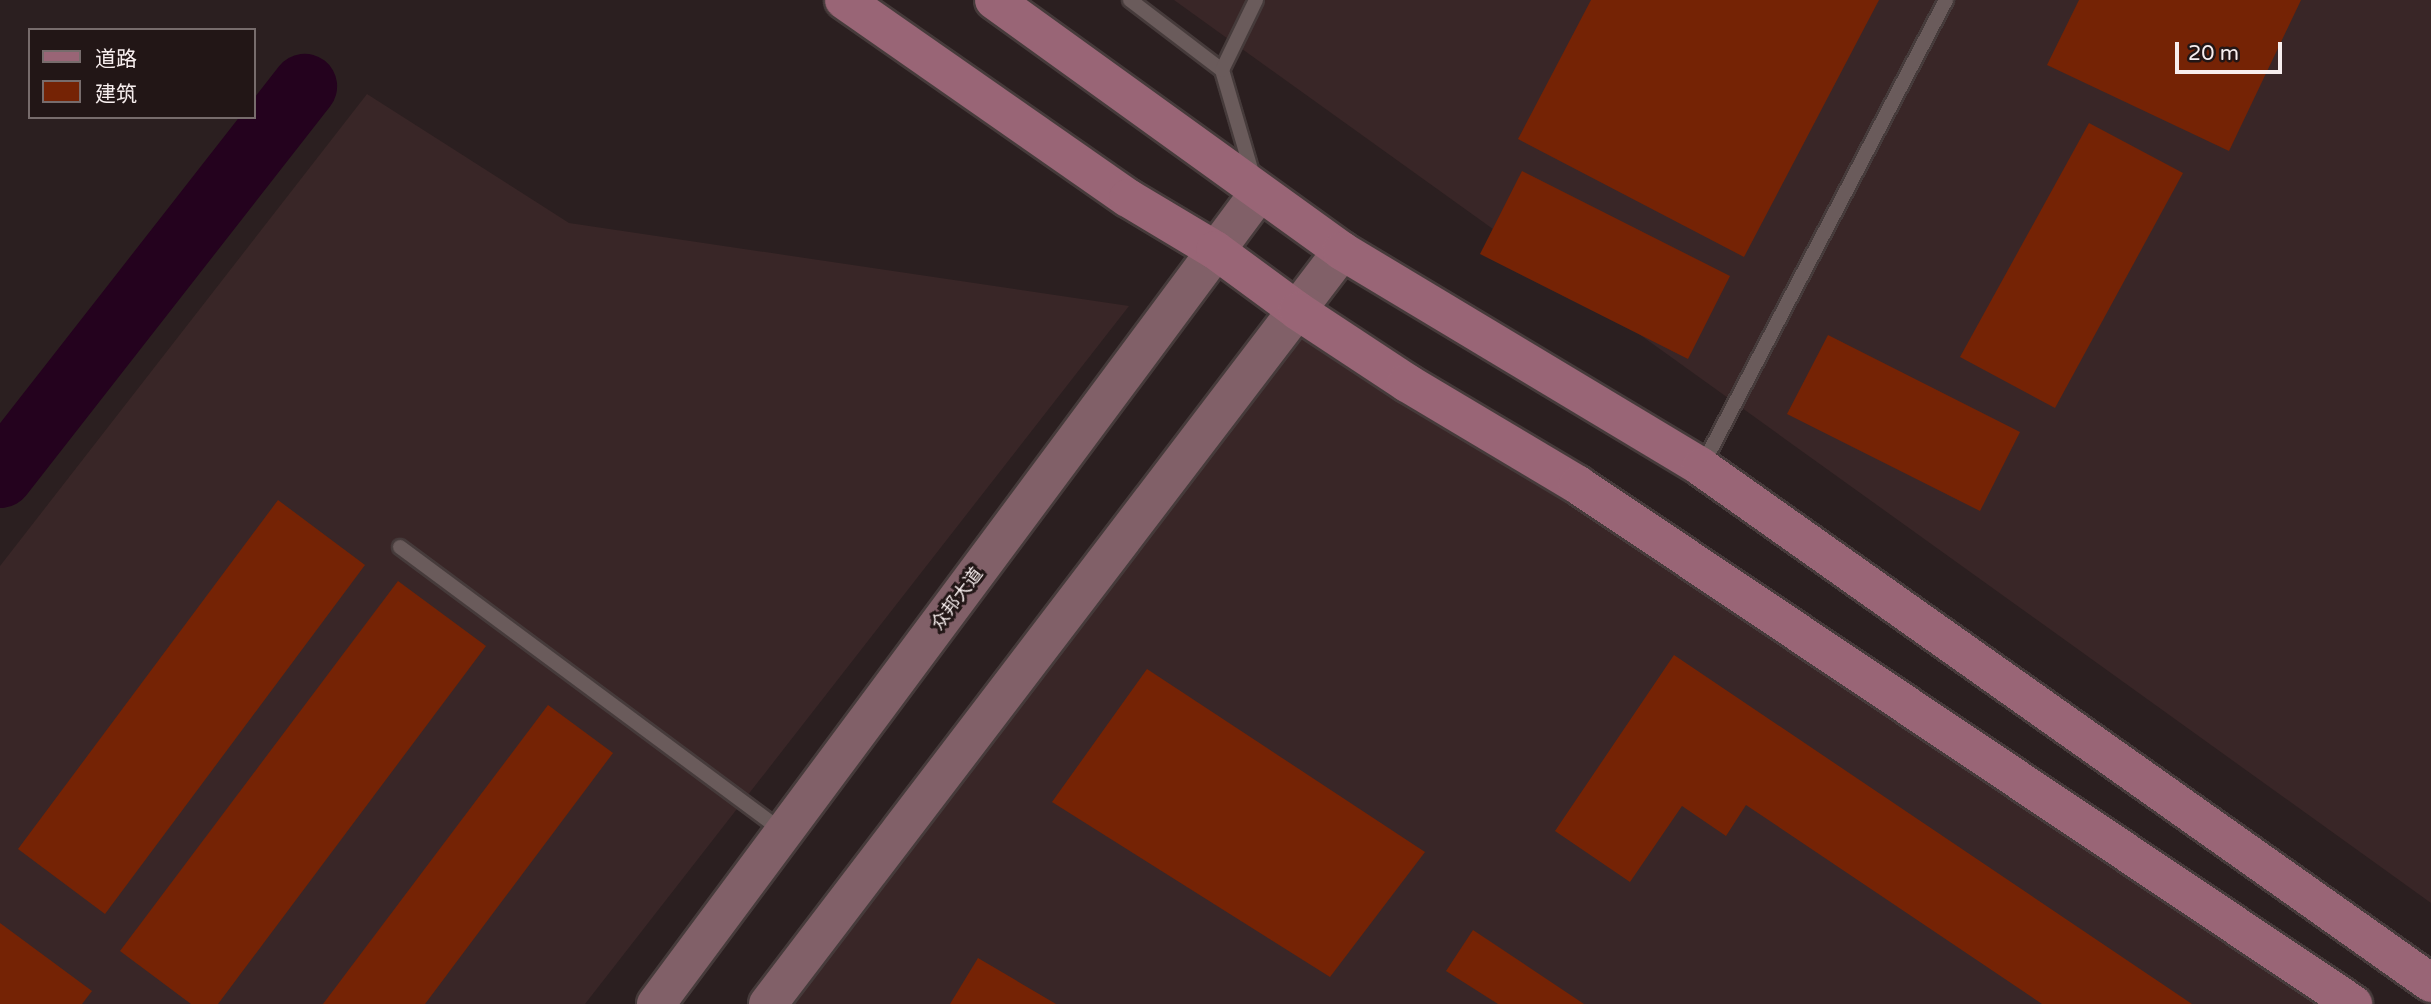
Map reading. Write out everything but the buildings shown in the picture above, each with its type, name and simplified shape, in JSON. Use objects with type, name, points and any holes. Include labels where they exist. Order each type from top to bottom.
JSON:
[{"type":"main road","points":[[844,0],[1128,198],[1215,250],[1298,312],[1578,485],[2353,1004]]},
{"type":"main road","points":[[993,0],[1258,194],[1342,251],[1702,467],[2431,983]]},
{"type":"main road","name":"众邦大道","points":[[656,1004],[1258,194]]},
{"type":"main road","points":[[768,1004],[1342,251]]},
{"type":"lane","points":[[1130,0],[1222,70],[1258,194]]},
{"type":"lane","points":[[1222,70],[1256,0]]},
{"type":"lane","points":[[1702,467],[1946,0]]},
{"type":"lane","points":[[400,547],[784,832]]},
{"type":"shaded area","points":[[1174,0],[2431,0],[2431,903]]},
{"type":"shaded area","points":[[367,94],[569,223],[1129,306],[585,1004],[0,1004],[0,566]]},
{"type":"shaded area","points":[[1298,311],[2339,1004],[777,1004]]},
{"type":"waterway","points":[[0,475],[304,86]]}]
